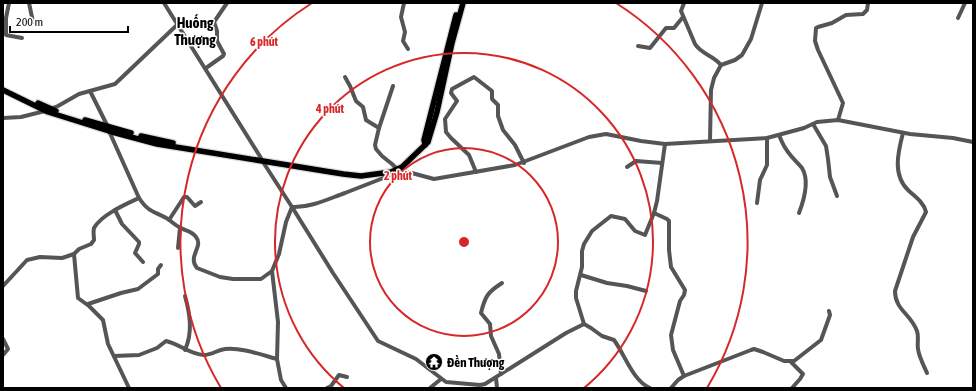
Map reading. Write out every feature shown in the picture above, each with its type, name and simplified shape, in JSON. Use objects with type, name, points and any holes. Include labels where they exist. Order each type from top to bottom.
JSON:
[{"type":"highway","points":[[424,145],[459,3]]},
{"type":"highway","points":[[3,86],[7,90],[47,110],[108,129],[211,151],[262,160],[367,174],[390,172],[402,167],[428,142],[437,112],[452,43],[463,3]]},
{"type":"street","points":[[9,3],[6,16],[6,35],[22,38]]},
{"type":"street","points":[[29,3],[33,22]]},
{"type":"street","points":[[164,3],[333,273],[378,341],[416,359],[446,382],[453,384],[480,385],[496,378],[566,333],[584,324]]},
{"type":"street","points":[[206,68],[224,54],[216,39],[217,31],[214,22],[227,3]]},
{"type":"street","points":[[404,3],[401,16],[405,32],[403,41],[404,45],[408,49]]},
{"type":"street","points":[[684,3],[681,11],[682,17],[698,49],[710,55],[721,65]]},
{"type":"street","points":[[710,141],[711,90],[714,78],[721,65],[735,60],[742,55],[751,39],[762,3]]},
{"type":"street","points":[[838,120],[842,103],[815,41],[816,28],[838,20],[846,15],[863,14],[867,10],[868,3]]},
{"type":"street","points":[[958,18],[965,3]]},
{"type":"street","points":[[638,46],[650,48],[666,28],[674,28],[682,17]]},
{"type":"street","points":[[3,118],[21,117],[47,110],[58,106],[76,95],[111,86],[118,82],[178,24]]},
{"type":"street","points":[[345,77],[356,101],[363,107],[366,120],[379,128]]},
{"type":"street","points":[[476,172],[469,155],[448,135],[445,119],[457,101],[451,93],[452,89],[474,77],[492,91],[492,99],[498,105],[498,116],[504,130],[515,145],[524,162]]},
{"type":"street","points":[[393,86],[379,128],[375,145],[376,149],[378,153],[397,169],[434,179],[524,162],[600,134],[665,144],[768,138],[804,128],[822,120],[838,120],[903,133],[973,142]]},
{"type":"street","points":[[90,91],[143,204],[153,212],[169,220],[180,228],[194,234],[198,240],[199,244],[193,258],[194,265],[197,268],[220,277],[233,280],[261,279],[272,271]]},
{"type":"street","points":[[813,124],[826,146],[830,177],[837,196]]},
{"type":"street","points":[[903,133],[897,157],[898,170],[904,186],[919,199],[926,212],[914,237],[896,287],[895,298],[897,304],[908,316],[917,331],[918,352],[927,373]]},
{"type":"street","points":[[779,135],[785,148],[805,175],[806,180],[804,199],[799,213]]},
{"type":"street","points":[[757,203],[760,180],[766,165],[768,138]]},
{"type":"street","points":[[650,388],[638,380],[614,340],[602,336],[584,324],[576,298],[577,284],[581,275],[584,244],[588,235],[607,218],[615,216],[625,219],[635,230],[645,235],[654,213],[660,183],[665,144]]},
{"type":"street","points":[[627,167],[636,161],[662,163]]},
{"type":"street","points":[[292,206],[305,207],[312,205],[391,175],[397,169]]},
{"type":"street","points":[[169,220],[184,197],[187,197],[195,206],[201,202]]},
{"type":"street","points":[[3,286],[27,260],[40,257],[62,258],[74,254],[92,243],[94,239],[94,228],[110,212],[139,198]]},
{"type":"street","points":[[286,388],[281,380],[277,359],[278,322],[272,271],[292,206]]},
{"type":"street","points":[[115,210],[122,224],[139,242],[135,252],[143,262]]},
{"type":"street","points":[[654,213],[667,218],[669,221],[669,250],[671,267],[676,278],[685,290],[680,301],[671,335],[673,350],[684,376]]},
{"type":"street","points":[[178,248],[180,228]]},
{"type":"street","points":[[74,254],[77,295],[80,300],[88,304],[103,320],[108,344],[129,388]]},
{"type":"street","points":[[88,304],[138,289],[158,274],[158,269],[161,265]]},
{"type":"street","points":[[581,275],[607,283],[646,291]]},
{"type":"street","points":[[501,374],[499,354],[491,336],[490,324],[481,312],[486,295],[502,283]]},
{"type":"street","points":[[185,296],[188,306],[191,335],[185,350]]},
{"type":"street","points":[[791,362],[815,346],[821,340],[830,311]]},
{"type":"street","points":[[3,339],[8,349],[3,355]]},
{"type":"street","points":[[114,356],[139,355],[157,348],[166,341],[195,354],[215,354],[226,349],[277,359]]},
{"type":"street","points":[[671,388],[684,376],[754,349],[784,361],[791,362],[803,374],[792,388]]},
{"type":"street","points":[[327,388],[331,386],[338,375],[347,377]]},
{"type":"street","points":[[496,378],[497,388]]},
{"type":"street","points":[[430,388],[441,379]]},
{"type":"place","name":"Đền Thượng","points":[[434,362]]},
{"type":"district","name":"Huống Thượng","points":[[195,32]]}]
